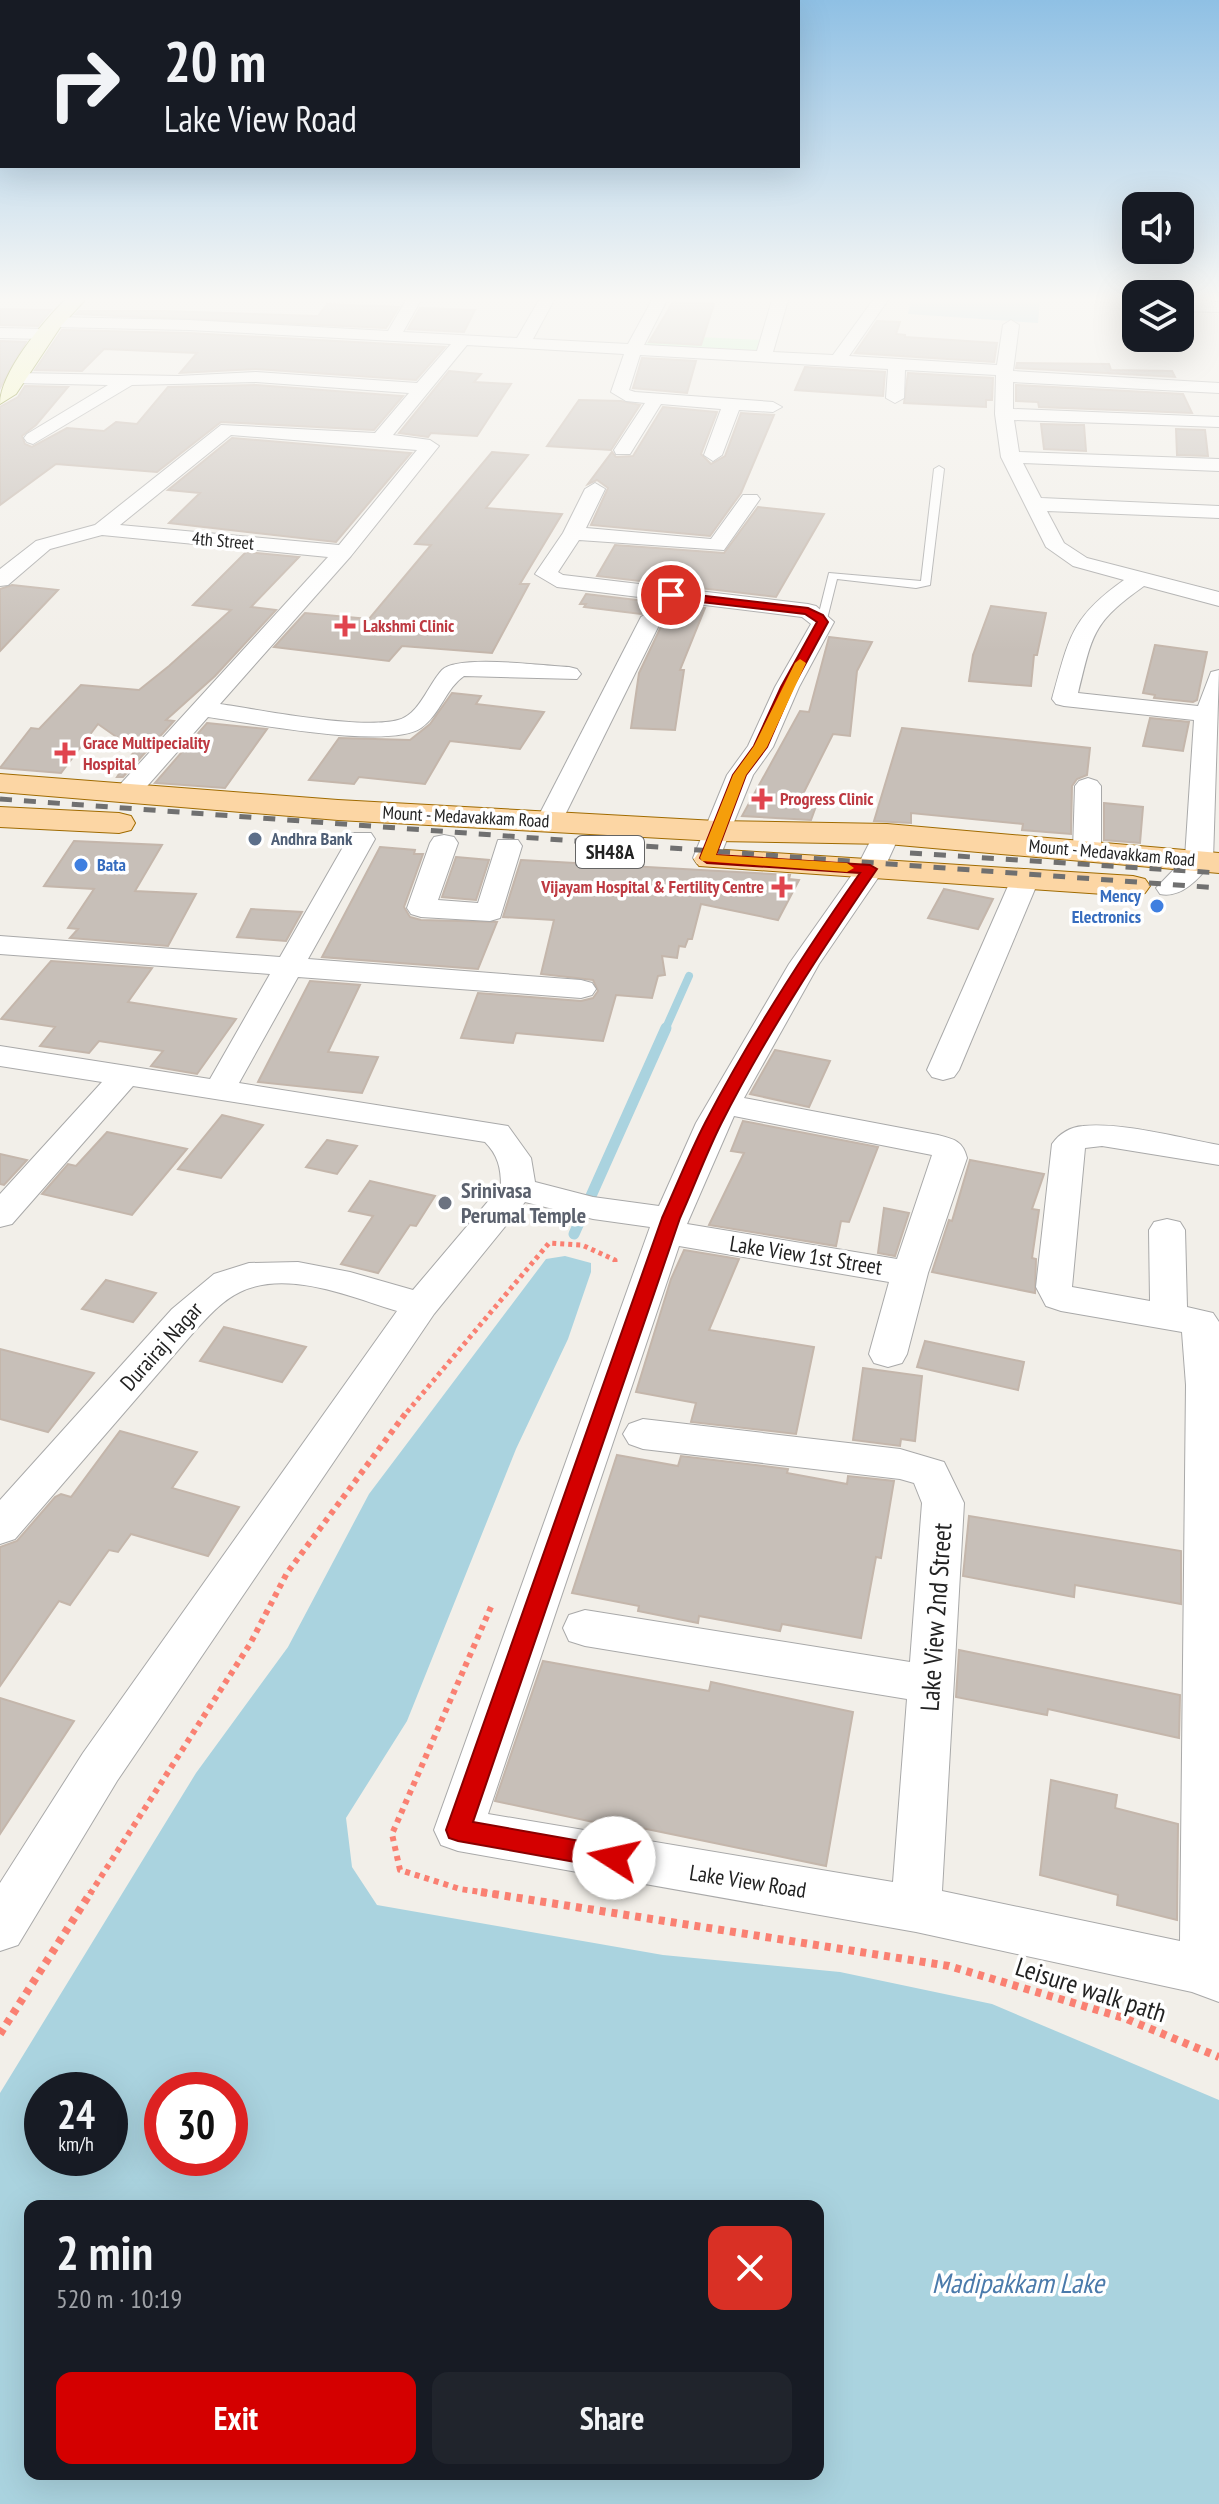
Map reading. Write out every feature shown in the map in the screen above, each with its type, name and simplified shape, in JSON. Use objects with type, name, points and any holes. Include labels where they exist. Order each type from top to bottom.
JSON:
[{"type":"main road","name":"Mount - Medavakkam Road","points":[[0,783],[125,795],[549,821],[870,869],[1219,892]]},
{"type":"main road","name":"Mount - Medavakkam Road","points":[[0,817],[508,846],[712,845],[887,834],[1209,862]]},
{"type":"street","points":[[33,438],[68,417]]},
{"type":"street","points":[[380,439],[399,417]]},
{"type":"street","points":[[623,450],[644,417]]},
{"type":"street","points":[[713,455],[727,417]]},
{"type":"street","points":[[1004,417],[1010,457],[1056,547],[1080,562],[1219,599]]},
{"type":"street","points":[[1081,417],[1219,422]]},
{"type":"street","points":[[0,580],[43,545],[102,529],[227,429],[380,439],[430,446],[344,552],[125,795]]},
{"type":"street","points":[[1010,457],[1215,469]]},
{"type":"street","points":[[595,489],[573,533],[546,574],[557,581],[808,611],[823,622],[787,687],[760,747],[740,775],[712,845]]},
{"type":"street","points":[[573,533],[717,546],[750,499]]},
{"type":"street","points":[[1034,504],[1219,512]]},
{"type":"street","name":"4th Street","points":[[102,529],[344,552]]},
{"type":"street","points":[[1142,577],[1107,602],[1082,632],[1064,699],[1207,714]]},
{"type":"street","points":[[549,821],[652,617]]},
{"type":"street","points":[[200,709],[366,729],[399,729],[412,723],[452,673],[461,669],[471,667],[569,674]]},
{"type":"street","points":[[1170,888],[1209,862],[1207,714],[1219,677]]},
{"type":"street","points":[[1087,851],[1088,786]]},
{"type":"street","name":"Lake View Road","points":[[887,834],[870,869],[804,964],[660,1222],[458,1830],[916,1909],[1194,1968],[1212,1976]]},
{"type":"street","points":[[220,1089],[361,839]]},
{"type":"street","points":[[444,843],[421,908],[490,912],[508,846]]},
{"type":"street","points":[[943,1070],[1026,877]]},
{"type":"street","points":[[0,945],[581,989]]},
{"type":"street","points":[[0,1056],[496,1133],[513,1150],[529,1192],[421,1305],[100,1767],[0,1928]]},
{"type":"street","points":[[0,1216],[125,1076]]},
{"type":"street","points":[[724,1104],[948,1149],[950,1158],[910,1273]]},
{"type":"street","points":[[1196,1321],[1059,1297],[1054,1287],[1069,1144],[1082,1136],[1102,1136],[1219,1155]]},
{"type":"street","name":"Lake View 1st Street","points":[[529,1192],[910,1273],[888,1354]]},
{"type":"street","points":[[1167,1230],[1196,1321],[1212,1386],[1212,1976]]},
{"type":"street","name":"Durairaj Nagar","points":[[0,1528],[180,1324],[205,1298],[227,1283],[254,1274],[287,1272],[421,1305]]},
{"type":"street","name":"Lake View 2nd Street","points":[[643,1434],[900,1464],[930,1473],[943,1503],[916,1909]]},
{"type":"street","points":[[585,1628],[932,1684]]},
{"type":"lane","points":[[821,619],[833,575],[916,585],[926,583],[939,469]]},
{"type":"path","points":[[0,2034],[250,1644],[287,1573],[395,1425],[521,1280],[549,1243],[582,1245],[615,1260],[615,1271]]},
{"type":"path","name":"Leisure walk path","points":[[493,1601],[392,1834],[400,1870],[460,1889],[949,1966],[1124,2018],[1219,2057]]},
{"type":"water","name":"Madipakkam Lake","points":[[565,1256],[591,1263],[591,1272],[568,1339],[516,1449],[407,1721],[346,1818],[352,1867],[377,1905],[663,1955],[840,1972],[992,2004],[1219,2100],[1219,2504],[0,2504],[0,2093],[196,1773],[288,1647],[369,1494],[546,1259]]},
{"type":"building","points":[[0,417],[43,417],[22,436],[25,444],[32,447],[67,428],[104,431],[116,422],[137,424],[143,417],[385,417],[374,430],[221,422],[157,472],[56,464],[0,505]]},
{"type":"building","points":[[412,417],[490,417],[477,436],[431,433],[428,437],[399,433]]},
{"type":"building","points":[[567,417],[632,417],[611,450],[547,446]]},
{"type":"building","points":[[657,417],[715,417],[701,454],[711,464],[725,456],[740,417],[773,417],[741,493],[710,536],[591,525],[608,488],[597,480],[588,484],[612,452],[616,457],[633,456]]},
{"type":"building","points":[[1041,424],[1084,425],[1086,451],[1044,449]]},
{"type":"building","points":[[1176,429],[1205,430],[1208,456],[1177,455]]},
{"type":"building","points":[[232,438],[411,453],[336,542],[169,523],[200,493],[168,490]]},
{"type":"building","points":[[492,452],[528,455],[486,508],[562,514],[520,584],[529,584],[492,653],[402,646],[389,661],[274,647],[305,613],[369,619],[431,545],[415,544]]},
{"type":"building","points":[[758,507],[824,514],[776,597],[597,576],[615,545],[724,553]]},
{"type":"building","points":[[246,552],[299,557],[251,607],[276,610],[215,676],[166,720],[174,721],[123,777],[117,777],[135,750],[98,724],[61,773],[0,768],[31,728],[39,729],[81,685],[139,690],[169,666],[231,610],[193,605]]},
{"type":"building","points":[[12,585],[58,590],[0,651],[0,589]]},
{"type":"building","points":[[586,594],[705,608],[680,670],[684,670],[675,730],[631,728],[639,673],[666,616],[654,607],[641,614],[584,607],[586,604],[580,604]]},
{"type":"building","points":[[991,606],[1046,613],[1037,655],[1034,655],[1031,686],[969,681],[973,655]]},
{"type":"building","points":[[829,637],[872,642],[857,671],[850,736],[833,734],[802,796],[819,798],[811,820],[742,816],[800,711],[809,712]]},
{"type":"building","points":[[1155,645],[1207,652],[1197,700],[1154,698],[1155,695],[1143,693]]},
{"type":"building","points":[[452,693],[481,696],[476,704],[544,712],[520,749],[450,741],[425,784],[359,777],[354,784],[309,780],[339,738],[410,740],[430,724]]},
{"type":"building","points":[[1150,718],[1189,722],[1183,751],[1143,746]]},
{"type":"building","points":[[207,723],[267,729],[225,788],[155,783]]},
{"type":"building","points":[[902,728],[1090,748],[1087,775],[1077,779],[1072,786],[1071,834],[1022,830],[1023,824],[911,813],[911,823],[874,821]]},
{"type":"building","points":[[1104,803],[1143,807],[1140,843],[1104,840]]},
{"type":"building","points":[[74,841],[162,845],[135,891],[196,894],[168,946],[70,938],[78,929],[68,928],[94,889],[44,886]]},
{"type":"building","points":[[380,847],[415,850],[414,854],[423,854],[404,907],[410,917],[497,922],[478,969],[322,957]]},
{"type":"building","points":[[456,857],[489,860],[476,900],[442,897]]},
{"type":"building","points":[[521,860],[790,875],[789,879],[799,880],[778,920],[701,904],[692,939],[688,939],[685,947],[679,946],[677,958],[662,956],[665,975],[658,976],[652,998],[616,995],[603,1041],[516,1033],[513,1043],[461,1038],[478,993],[581,1001],[593,998],[598,991],[593,980],[541,974],[554,920],[503,917]]},
{"type":"building","points":[[944,889],[993,899],[978,929],[928,918]]},
{"type":"building","points":[[251,909],[302,912],[286,941],[237,937]]},
{"type":"building","points":[[51,961],[152,968],[128,1002],[236,1019],[197,1074],[151,1066],[163,1051],[99,1041],[89,1053],[40,1046],[55,1027],[1,1019]]},
{"type":"building","points":[[310,981],[360,985],[328,1052],[378,1057],[362,1093],[258,1082]]},
{"type":"building","points":[[775,1050],[830,1061],[809,1107],[750,1094]]},
{"type":"building","points":[[222,1115],[263,1125],[221,1178],[178,1169]]},
{"type":"building","points":[[743,1121],[878,1147],[849,1222],[841,1221],[836,1246],[709,1225],[744,1153],[731,1151]]},
{"type":"building","points":[[107,1132],[187,1149],[132,1215],[42,1194],[68,1164],[76,1166]]},
{"type":"building","points":[[327,1140],[357,1146],[337,1174],[306,1167]]},
{"type":"building","points":[[0,1154],[27,1160],[4,1185],[0,1184]]},
{"type":"building","points":[[970,1160],[1044,1174],[1032,1209],[1039,1210],[1032,1258],[1036,1259],[1035,1293],[932,1272],[949,1220],[952,1221]]},
{"type":"building","points":[[370,1181],[435,1196],[416,1226],[410,1225],[378,1273],[341,1264],[373,1216],[349,1211]]},
{"type":"building","points":[[884,1208],[909,1213],[895,1256],[878,1253]]},
{"type":"building","points":[[684,1250],[739,1259],[709,1330],[814,1347],[796,1434],[691,1422],[696,1403],[636,1392],[671,1279]]},
{"type":"building","points":[[106,1280],[156,1293],[133,1322],[82,1309]]},
{"type":"building","points":[[224,1327],[306,1347],[282,1382],[200,1361]]},
{"type":"building","points":[[925,1341],[1024,1362],[1018,1390],[917,1367]]},
{"type":"building","points":[[0,1349],[94,1373],[48,1432],[0,1419]]},
{"type":"building","points":[[863,1368],[922,1376],[915,1441],[901,1439],[900,1446],[853,1440]]},
{"type":"building","points":[[120,1431],[197,1452],[172,1488],[239,1507],[208,1556],[131,1534],[118,1552],[109,1550],[70,1605],[59,1601],[0,1686],[0,1547],[17,1541],[55,1497],[61,1494],[71,1497]]},
{"type":"building","points":[[617,1455],[678,1466],[681,1456],[788,1469],[787,1473],[847,1484],[848,1476],[894,1481],[881,1558],[876,1557],[861,1638],[782,1624],[780,1631],[699,1616],[698,1623],[638,1611],[639,1606],[572,1593]]},
{"type":"building","points":[[969,1516],[1181,1551],[1181,1604],[1075,1585],[1074,1597],[963,1576]]},
{"type":"building","points":[[959,1650],[1180,1695],[1179,1738],[1048,1709],[1047,1715],[956,1697]]},
{"type":"building","points":[[543,1661],[709,1691],[711,1682],[853,1712],[826,1866],[495,1801]]},
{"type":"building","points":[[0,1698],[74,1721],[0,1834]]},
{"type":"building","points":[[1051,1780],[1117,1795],[1115,1808],[1178,1824],[1177,1920],[1117,1905],[1118,1895],[1040,1875]]},
{"type":"waterway","points":[[665,1030],[689,976]]},
{"type":"waterway","points":[[574,1234],[666,1028]]},
{"type":"railway","points":[[0,799],[1219,888]]},
{"type":"railway","points":[[910,853],[1219,873]]},
{"type":"slow traffic","points":[[800,663],[760,747],[740,775],[707,858],[847,868]]},
{"type":"place","name":"Lakshmi Clinic","points":[[345,626]]},
{"type":"place","name":"Grace Multipeciality Hospital","points":[[65,753]]},
{"type":"place","name":"Progress Clinic","points":[[762,799]]},
{"type":"place","name":"Andhra Bank","points":[[255,839]]},
{"type":"place","name":"Bata","points":[[81,865]]},
{"type":"place","name":"Vijayam Hospital & Fertility Centre","points":[[782,887]]},
{"type":"place","name":"Mency Electronics","points":[[1157,906]]},
{"type":"place","name":"Srinivasa Perumal Temple","points":[[445,1203]]},
{"type":"route","points":[[614,1858],[458,1830],[671,1218],[713,1123],[766,1030],[804,964],[870,869],[707,858],[740,775],[760,747],[787,687],[823,622],[808,611],[671,595]]}]
